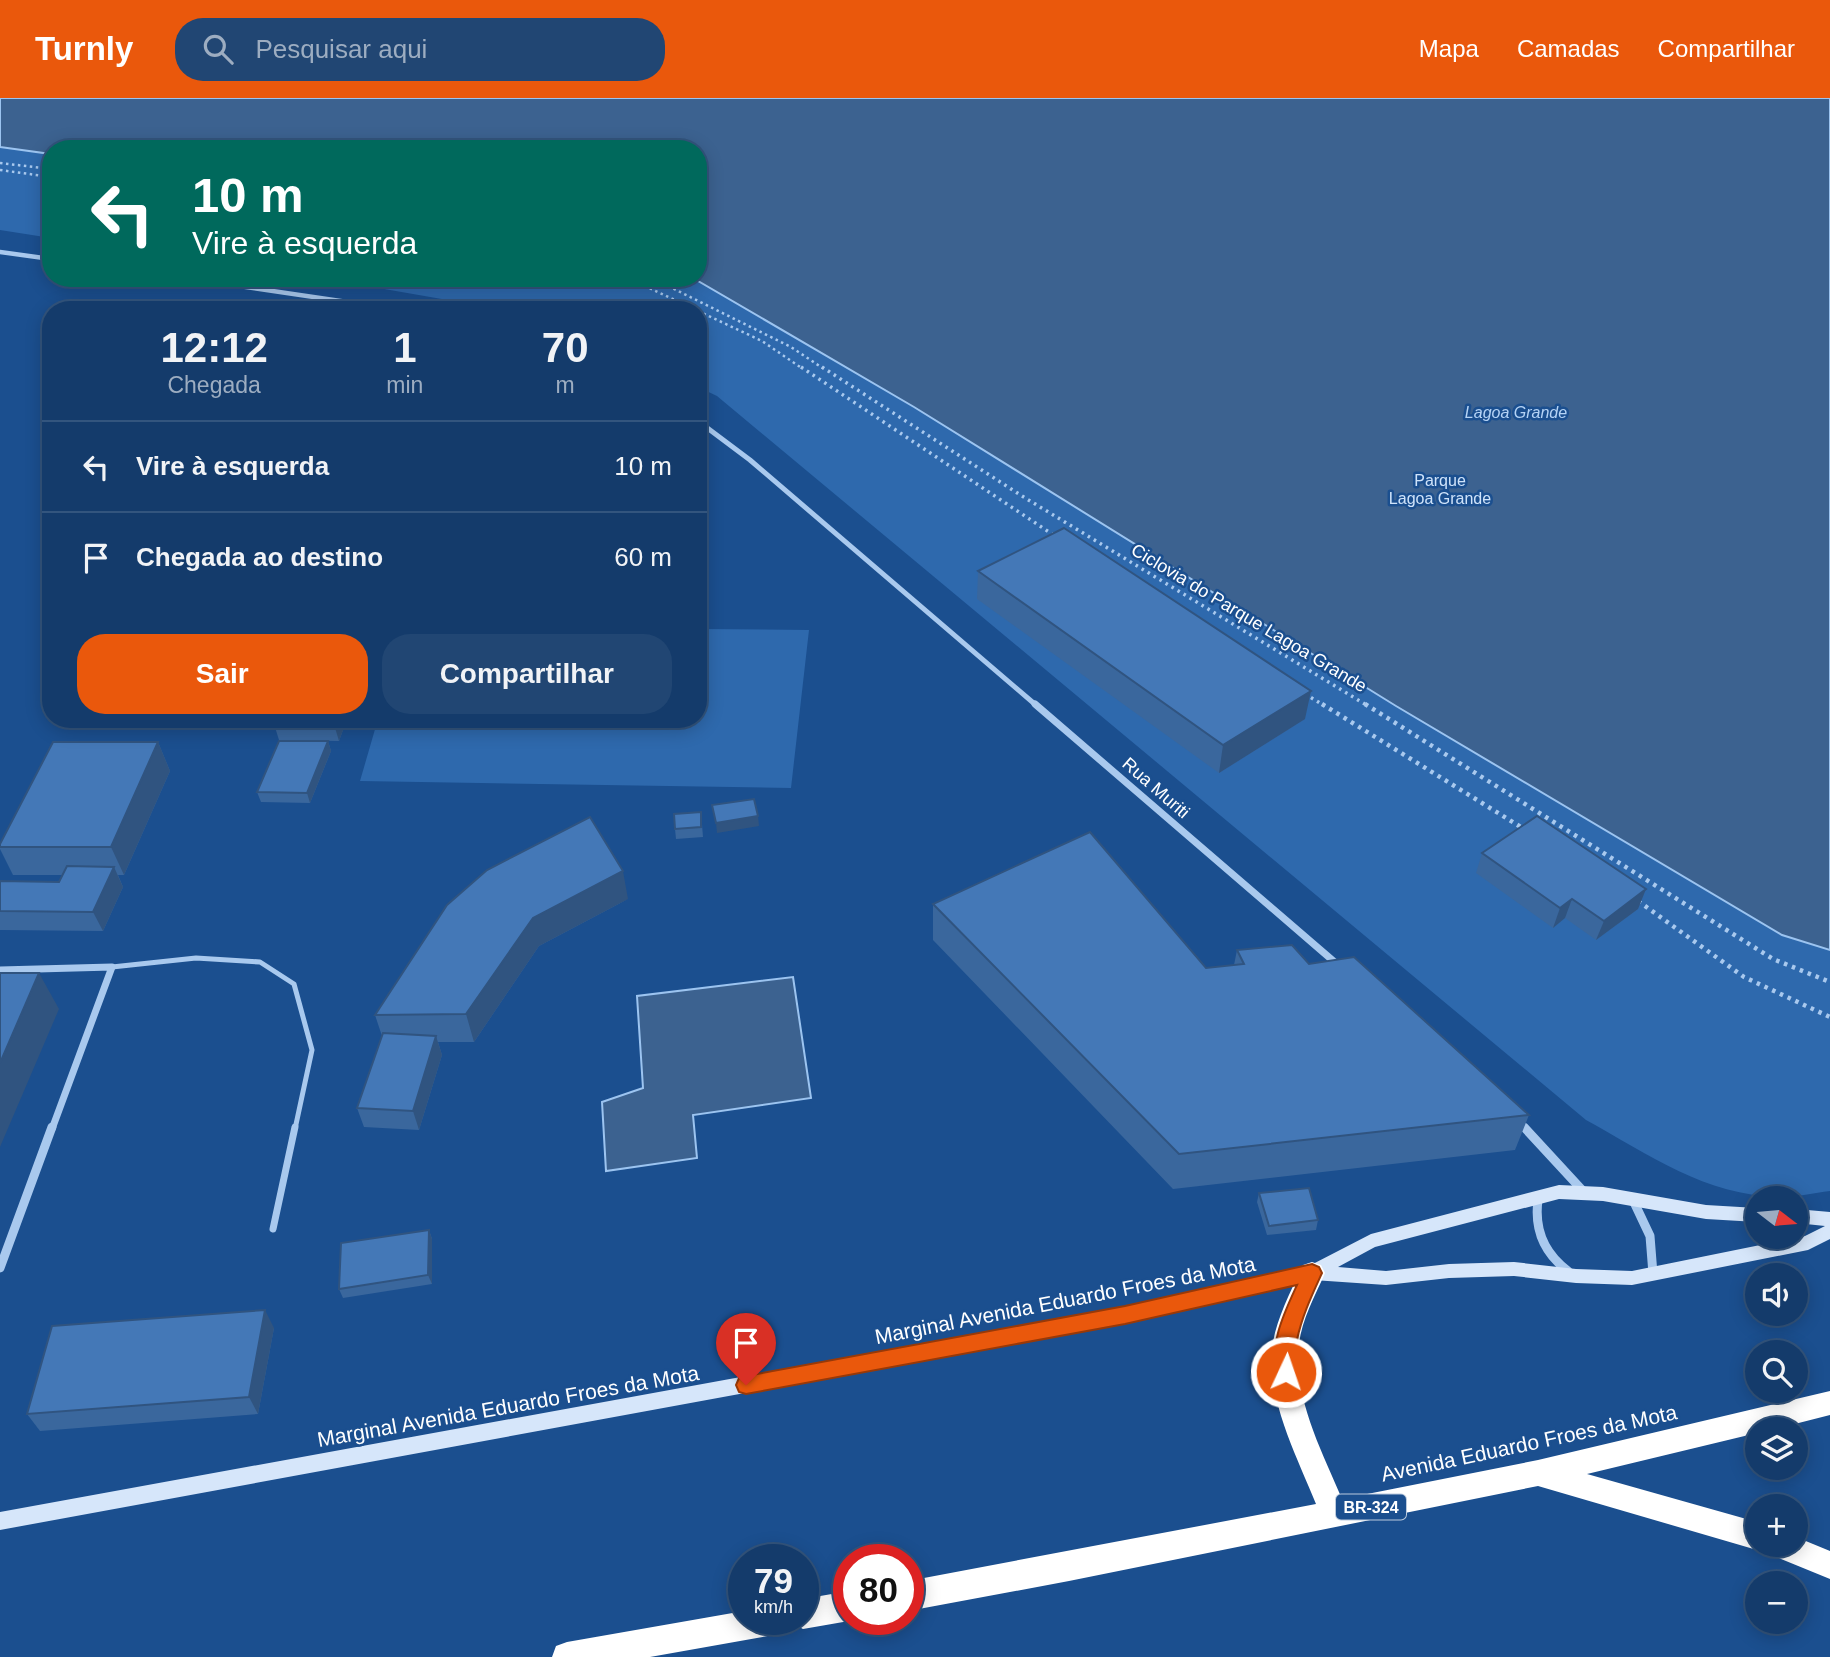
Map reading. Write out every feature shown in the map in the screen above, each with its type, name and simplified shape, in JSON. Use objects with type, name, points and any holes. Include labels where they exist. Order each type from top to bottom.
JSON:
[{"type":"highway","points":[[1312,1273],[1293,1315],[1286,1344],[1286,1372],[1296,1413],[1334,1514]]},
{"type":"highway","name":"Avenida Eduardo Froes da Mota","points":[[924,1593],[1538,1473],[1830,1403]]},
{"type":"highway","points":[[1538,1473],[1745,1533]]},
{"type":"highway","points":[[1808,1555],[1830,1564]]},
{"type":"highway","points":[[566,1657],[728,1628]]},
{"type":"street","points":[[0,252],[42,258]]},
{"type":"street","points":[[245,287],[341,301]]},
{"type":"street","name":"Rua Muriti","points":[[707,428],[750,460],[1349,975]]},
{"type":"street","points":[[0,970],[112,967],[0,1268]]},
{"type":"street","points":[[1509,1115],[1539,1141],[1583,1191]]},
{"type":"street","name":"Marginal Avenida Eduardo Froes da Mota","points":[[0,1521],[1125,1315],[1312,1273],[1371,1241],[1538,1200],[1559,1192],[1609,1193],[1633,1200],[1727,1215],[1745,1215]]},
{"type":"street","points":[[1538,1200],[1536,1227],[1541,1241],[1561,1267],[1576,1276]]},
{"type":"street","points":[[1633,1200],[1650,1230],[1655,1253],[1653,1275]]},
{"type":"street","points":[[1808,1217],[1830,1219]]},
{"type":"street","name":"Marginal Avenida Eduardo Froes da Mota","points":[[1312,1273],[1386,1278],[1449,1270],[1514,1269],[1609,1279],[1653,1275],[1808,1243],[1830,1231]]},
{"type":"lane","points":[[112,967],[196,958],[260,962],[294,984],[312,1050],[273,1229]]},
{"type":"path","points":[[0,163],[42,168]]},
{"type":"path","points":[[0,170],[42,176]]},
{"type":"path","points":[[647,287],[678,301]]},
{"type":"path","name":"Ciclovia do Parque Lagoa Grande","points":[[670,287],[699,301]]},
{"type":"path","name":"Ciclovia do Parque Lagoa Grande","points":[[707,305],[791,346],[1021,496],[1470,768],[1773,960],[1830,982]]},
{"type":"path","points":[[707,315],[762,341],[1059,538]]},
{"type":"path","points":[[1304,693],[1535,836]]},
{"type":"path","points":[[1628,895],[1744,977],[1830,1017]]},
{"type":"green space","name":"Lagoa Grande","points":[[0,98],[1830,98],[1830,1191],[1808,1195],[1808,1186],[1745,1186],[1745,1193],[1727,1189],[1679,1171],[1586,1120],[717,396],[707,391],[707,301],[453,301],[373,287],[707,287],[707,140],[42,140],[42,237],[0,230]]},
{"type":"green space","points":[[707,629],[809,630],[791,788],[360,781],[375,728],[707,728]]},
{"type":"water","name":"Lagoa Grande","points":[[0,98],[1830,98],[1830,950],[1782,935],[1396,706],[914,407],[707,286],[707,140],[42,140],[42,153],[0,147]]},
{"type":"water","points":[[793,977],[811,1098],[693,1115],[697,1158],[606,1171],[602,1102],[643,1088],[637,996]]},
{"type":"building","points":[[1064,528],[1311,691],[1223,745],[978,571]]},
{"type":"building","points":[[279,741],[328,741],[307,793],[257,792]]},
{"type":"building","points":[[53,742],[158,742],[111,847],[0,847]]},
{"type":"building","points":[[754,799],[758,816],[716,823],[712,805]]},
{"type":"building","points":[[701,812],[701,827],[675,829],[674,814]]},
{"type":"building","points":[[1537,816],[1646,889],[1604,921],[1572,899],[1560,908],[1482,853]]},
{"type":"building","points":[[590,817],[623,871],[533,918],[466,1014],[375,1015],[447,905],[487,870]]},
{"type":"building","points":[[1090,832],[1206,968],[1244,964],[1237,950],[1292,945],[1309,964],[1354,957],[1529,1115],[1179,1154],[933,904]]},
{"type":"building","points":[[67,866],[114,867],[93,912],[0,911],[0,881],[59,882]]},
{"type":"building","points":[[0,973],[39,973],[0,1063]]},
{"type":"building","points":[[383,1033],[436,1036],[413,1111],[357,1108]]},
{"type":"building","points":[[1309,1188],[1318,1220],[1269,1226],[1259,1193]]},
{"type":"building","points":[[429,1230],[428,1275],[339,1289],[341,1243]]},
{"type":"building","points":[[265,1310],[249,1397],[27,1414],[52,1326]]},
{"type":"route","points":[[746,1385],[1125,1315],[1312,1273],[1293,1315],[1286,1344],[1286,1372]]},
{"type":"park label","name":"Parque Lagoa Grande","points":[[1440,489]]}]
